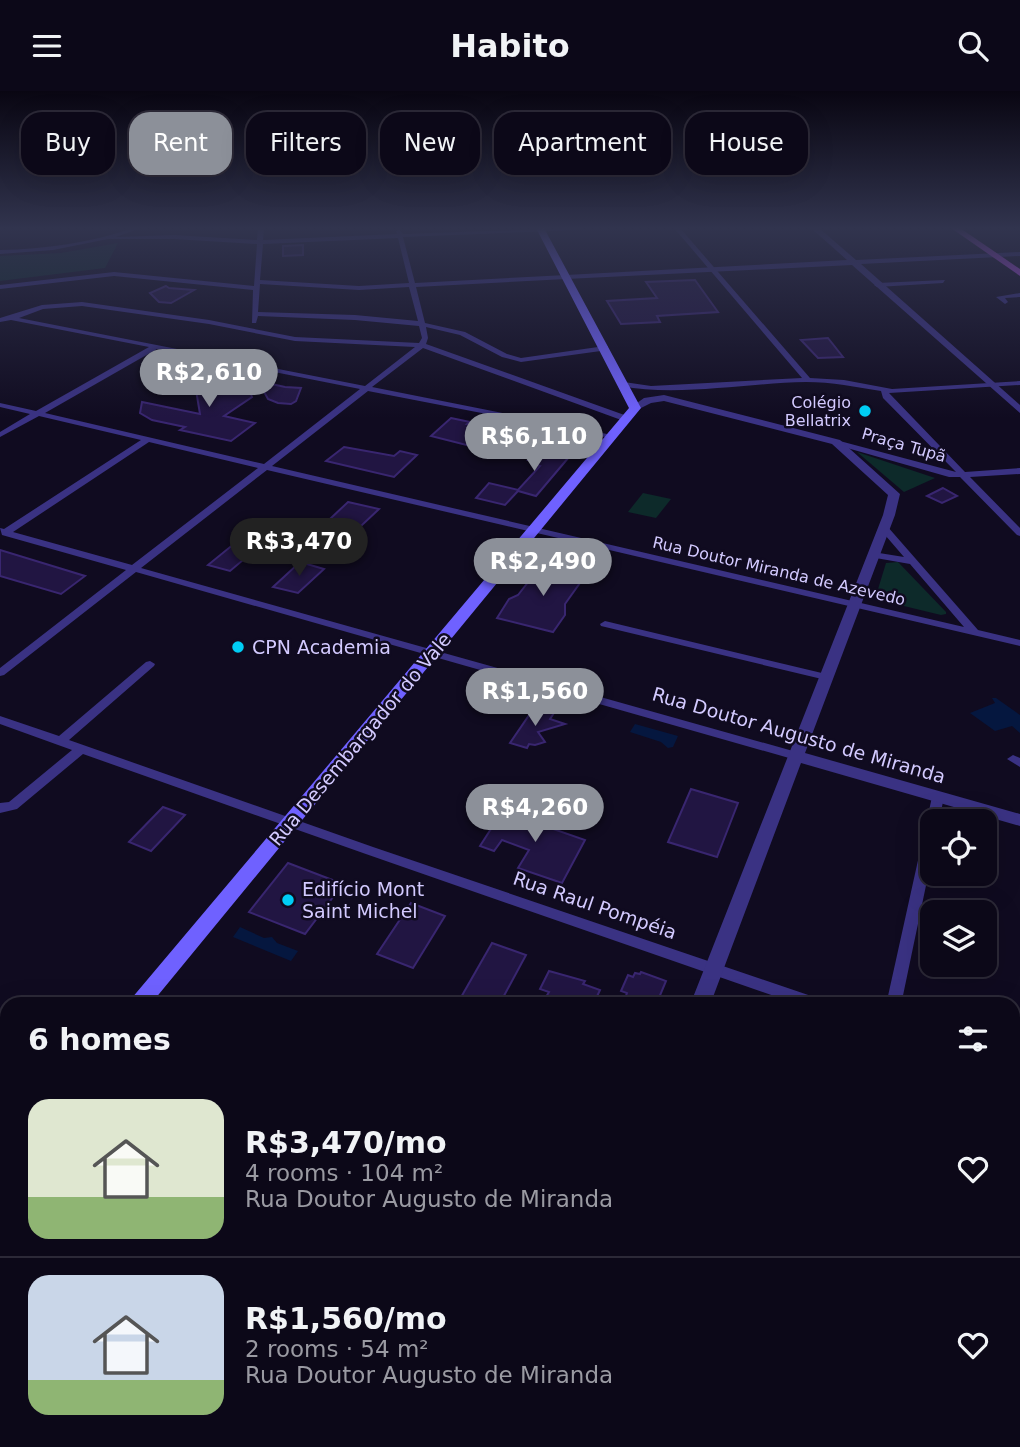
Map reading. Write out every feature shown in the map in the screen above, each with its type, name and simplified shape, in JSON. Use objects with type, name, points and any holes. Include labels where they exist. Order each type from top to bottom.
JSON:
[{"type":"main road","points":[[574,291],[624,384],[631,414]]},
{"type":"main road","name":"Rua Desembargador do Vale","points":[[143,997],[631,414]]},
{"type":"street","points":[[253,330],[257,291]]},
{"type":"street","points":[[0,673],[422,345],[425,338],[414,291]]},
{"type":"street","points":[[732,291],[808,380]]},
{"type":"street","points":[[884,291],[1020,410]]},
{"type":"street","points":[[1005,302],[999,297],[1020,295]]},
{"type":"street","points":[[0,320],[42,307],[82,304],[295,339],[422,345],[631,414],[653,398],[836,442]]},
{"type":"street","points":[[255,314],[422,324],[465,334],[513,360],[530,360],[605,348]]},
{"type":"street","points":[[10,318],[612,437]]},
{"type":"street","points":[[0,435],[157,346]]},
{"type":"street","points":[[624,384],[642,388],[808,380],[850,383],[885,390],[1020,383]]},
{"type":"street","points":[[850,383],[902,412]]},
{"type":"street","points":[[683,387],[680,394],[686,404]]},
{"type":"street","points":[[885,390],[886,396],[1020,533]]},
{"type":"street","name":"Rua Doutor Miranda de Azevedo","points":[[0,405],[1020,643]]},
{"type":"street","points":[[3,532],[149,439]]},
{"type":"street","name":"Praça Tupã","points":[[836,442],[952,475],[1020,471]]},
{"type":"street","name":"Praça Tupã","points":[[836,442],[890,489],[894,499],[884,528]]},
{"type":"street","points":[[702,997],[884,528],[975,633]]},
{"type":"street","name":"Rua Doutor Augusto de Miranda","points":[[3,532],[1020,820]]},
{"type":"street","points":[[873,555],[914,562]]},
{"type":"street","points":[[605,624],[826,677]]},
{"type":"street","points":[[1006,640],[1020,649]]},
{"type":"street","points":[[61,741],[150,664]]},
{"type":"street","name":"Rua Raul Pompéia","points":[[0,720],[797,997]]},
{"type":"street","points":[[0,808],[13,806],[82,748]]},
{"type":"street","points":[[895,997],[938,797]]},
{"type":"green space","points":[[857,452],[935,478],[904,492]]},
{"type":"green space","points":[[643,493],[671,499],[656,518],[628,512]]},
{"type":"green space","points":[[898,562],[946,614],[875,599],[886,563]]},
{"type":"water","points":[[992,698],[1020,715],[1020,733],[1012,726],[995,731],[970,713],[995,703]]},
{"type":"water","points":[[635,724],[678,736],[673,747],[668,748],[661,742],[630,732]]},
{"type":"water","points":[[240,927],[264,938],[272,937],[277,943],[298,951],[291,961],[233,937]]},
{"type":"building","points":[[192,291],[171,303],[159,302],[150,293]]},
{"type":"building","points":[[652,291],[703,291],[718,312],[657,316],[660,322],[621,324],[607,301],[657,298]]},
{"type":"building","points":[[828,338],[843,357],[818,358],[801,340]]},
{"type":"building","points":[[226,372],[244,375],[252,397],[224,416],[255,423],[231,441],[180,430],[185,427],[152,420],[140,413],[142,402],[200,414],[196,390]]},
{"type":"building","points":[[258,381],[301,388],[296,401],[291,404],[278,403],[268,399]]},
{"type":"building","points":[[451,418],[508,433],[490,451],[431,436]]},
{"type":"building","points":[[563,440],[580,444],[536,496],[518,491],[505,505],[476,498],[489,483],[518,490],[540,466],[536,465],[539,462],[528,460],[542,443],[554,445]]},
{"type":"building","points":[[344,447],[394,456],[400,451],[417,455],[394,477],[326,461]]},
{"type":"building","points":[[943,488],[957,496],[942,503],[927,496]]},
{"type":"building","points":[[348,502],[379,509],[361,526],[330,519]]},
{"type":"building","points":[[240,539],[262,544],[230,571],[208,565]]},
{"type":"building","points":[[0,550],[85,576],[61,594],[0,576]]},
{"type":"building","points":[[300,562],[324,569],[298,593],[273,587]]},
{"type":"building","points":[[544,562],[587,573],[565,604],[565,615],[553,632],[497,618],[509,599],[518,595]]},
{"type":"building","points":[[534,708],[554,713],[550,719],[565,724],[538,732],[545,742],[529,744],[527,748],[510,743]]},
{"type":"building","points":[[691,789],[738,803],[717,857],[668,842]]},
{"type":"building","points":[[509,801],[523,806],[516,816],[585,840],[562,883],[518,868],[529,850],[502,840],[494,851],[480,846]]},
{"type":"building","points":[[163,807],[185,815],[151,851],[129,842]]},
{"type":"building","name":"Edifício Mont Saint Michel","points":[[288,863],[343,884],[305,934],[249,912]]},
{"type":"building","points":[[411,903],[445,916],[413,968],[377,954]]},
{"type":"building","points":[[492,943],[526,955],[503,997],[461,997]]},
{"type":"building","points":[[549,971],[585,981],[583,984],[600,990],[597,997],[546,997],[549,992],[540,989]]},
{"type":"building","points":[[641,972],[666,981],[659,997],[625,997],[627,993],[621,991],[628,975],[633,977],[635,973]]},
{"type":"place","name":"Colégio Bellatrix","points":[[865,411]]},
{"type":"place","name":"CPN Academia","points":[[238,647]]},
{"type":"place","name":"Edifício Mont Saint Michel","points":[[288,900]]}]
